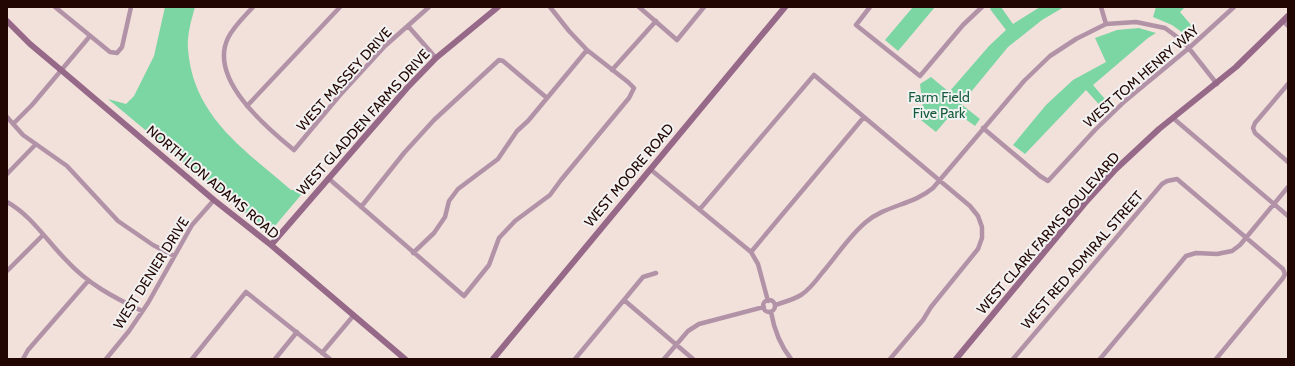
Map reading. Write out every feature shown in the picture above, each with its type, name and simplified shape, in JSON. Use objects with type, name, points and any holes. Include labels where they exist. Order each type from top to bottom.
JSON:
[{"type":"street","points":[[55,7],[110,52],[118,53],[122,47],[132,7]]},
{"type":"street","points":[[253,7],[236,25],[224,50],[228,77],[247,106],[340,7]]},
{"type":"street","name":"WEST MASSEY DRIVE","points":[[247,106],[270,130],[294,150],[340,95],[385,46],[429,7]]},
{"type":"street","name":"WEST GLADDEN FARMS DRIVE","points":[[271,245],[407,88],[436,58],[498,7]]},
{"type":"street","points":[[328,178],[464,296],[489,265],[499,238],[515,221],[550,195],[560,180],[629,98],[634,88],[587,50],[569,31],[550,7]]},
{"type":"street","points":[[639,7],[677,40],[704,7]]},
{"type":"street","name":"WEST MOORE ROAD","points":[[493,359],[785,7]]},
{"type":"street","points":[[870,7],[856,25],[920,76],[963,25],[982,7]]},
{"type":"street","points":[[1101,7],[1106,24]]},
{"type":"street","name":"WEST TOM HENRY WAY","points":[[983,128],[1048,181],[1095,130],[1125,101],[1189,48],[1234,7]]},
{"type":"street","name":"WEST CLARK FARMS BOULEVARD","points":[[956,359],[1085,203],[1116,169],[1173,118],[1202,94],[1217,84],[1288,16]]},
{"type":"street","name":"NORTH LON ADAMS ROAD","points":[[7,21],[30,44],[405,359]]},
{"type":"street","points":[[612,70],[656,21]]},
{"type":"street","points":[[1282,21],[1288,26]]},
{"type":"street","points":[[775,305],[791,300],[802,294],[813,284],[865,223],[878,214],[925,195],[1024,81],[1050,56],[1106,24],[1136,22],[1165,28],[1184,42],[1217,84]]},
{"type":"street","points":[[408,26],[436,58]]},
{"type":"street","points":[[13,124],[90,36]]},
{"type":"street","points":[[413,253],[434,233],[445,218],[449,201],[458,188],[498,159],[517,131],[528,121],[587,50]]},
{"type":"street","points":[[361,207],[404,153],[434,120],[499,60],[503,61],[547,98]]},
{"type":"street","points":[[700,209],[814,75],[970,206],[978,216],[982,227],[982,238],[978,249],[931,307],[923,320],[890,359]]},
{"type":"street","points":[[1288,84],[1255,123],[1253,128],[1255,133],[1288,162]]},
{"type":"street","points":[[751,252],[864,117]]},
{"type":"street","points":[[7,118],[23,135],[67,166],[118,221],[153,245],[174,256]]},
{"type":"street","points":[[1173,118],[1288,216]]},
{"type":"street","points":[[7,174],[36,144]]},
{"type":"street","points":[[650,169],[751,252],[758,264],[768,300],[775,305]]},
{"type":"street","name":"WEST RED ADMIRAL STREET","points":[[1013,359],[1162,184],[1172,179],[1177,179],[1246,238]]},
{"type":"street","points":[[1100,359],[1186,256],[1196,253],[1217,254],[1232,251],[1240,245],[1288,187]]},
{"type":"street","name":"WEST DENIER DRIVE","points":[[106,359],[129,331],[142,311],[192,225],[214,200]]},
{"type":"street","points":[[7,202],[16,207],[88,281],[114,298],[142,311]]},
{"type":"street","points":[[7,271],[43,235]]},
{"type":"street","points":[[1216,359],[1285,274],[1282,269],[1246,238]]},
{"type":"street","points":[[575,359],[643,277],[656,274]]},
{"type":"street","points":[[23,359],[28,350],[88,281]]},
{"type":"street","points":[[192,359],[246,292],[330,359]]},
{"type":"street","points":[[624,300],[694,359]]},
{"type":"street","points":[[764,307],[764,304],[768,300]]},
{"type":"street","points":[[771,312],[774,310],[775,305]]},
{"type":"street","points":[[764,307],[766,311],[771,312]]},
{"type":"street","points":[[664,359],[688,330],[699,324],[764,307]]},
{"type":"street","points":[[771,312],[778,336],[784,350],[791,359]]},
{"type":"street","points":[[322,353],[354,316]]},
{"type":"street","points":[[275,359],[298,332]]},
{"type":"green space","points":[[165,7],[195,7],[188,44],[192,73],[200,94],[211,113],[224,130],[256,161],[291,190],[306,189],[269,233],[108,99],[126,104],[134,96],[154,56]]},
{"type":"green space","name":"Farm Field Five Park","points":[[913,7],[935,7],[898,51],[885,40]]},
{"type":"green space","name":"Farm Field Five Park","points":[[992,7],[1001,7],[1013,24],[1040,7],[1064,7],[1042,20],[1008,47],[961,104],[980,119],[975,126],[954,111],[936,132],[921,120],[924,116],[920,84],[931,77],[949,92],[989,46],[1006,30],[990,9]]},
{"type":"green space","points":[[1156,7],[1185,7],[1180,12],[1197,32],[1190,38],[1172,25],[1153,17]]},
{"type":"green space","points":[[1139,28],[1156,33],[1148,38],[1093,85],[1110,105],[1104,110],[1086,90],[1025,154],[1013,145],[1046,105],[1073,80],[1106,62],[1095,38],[1117,30]]}]
